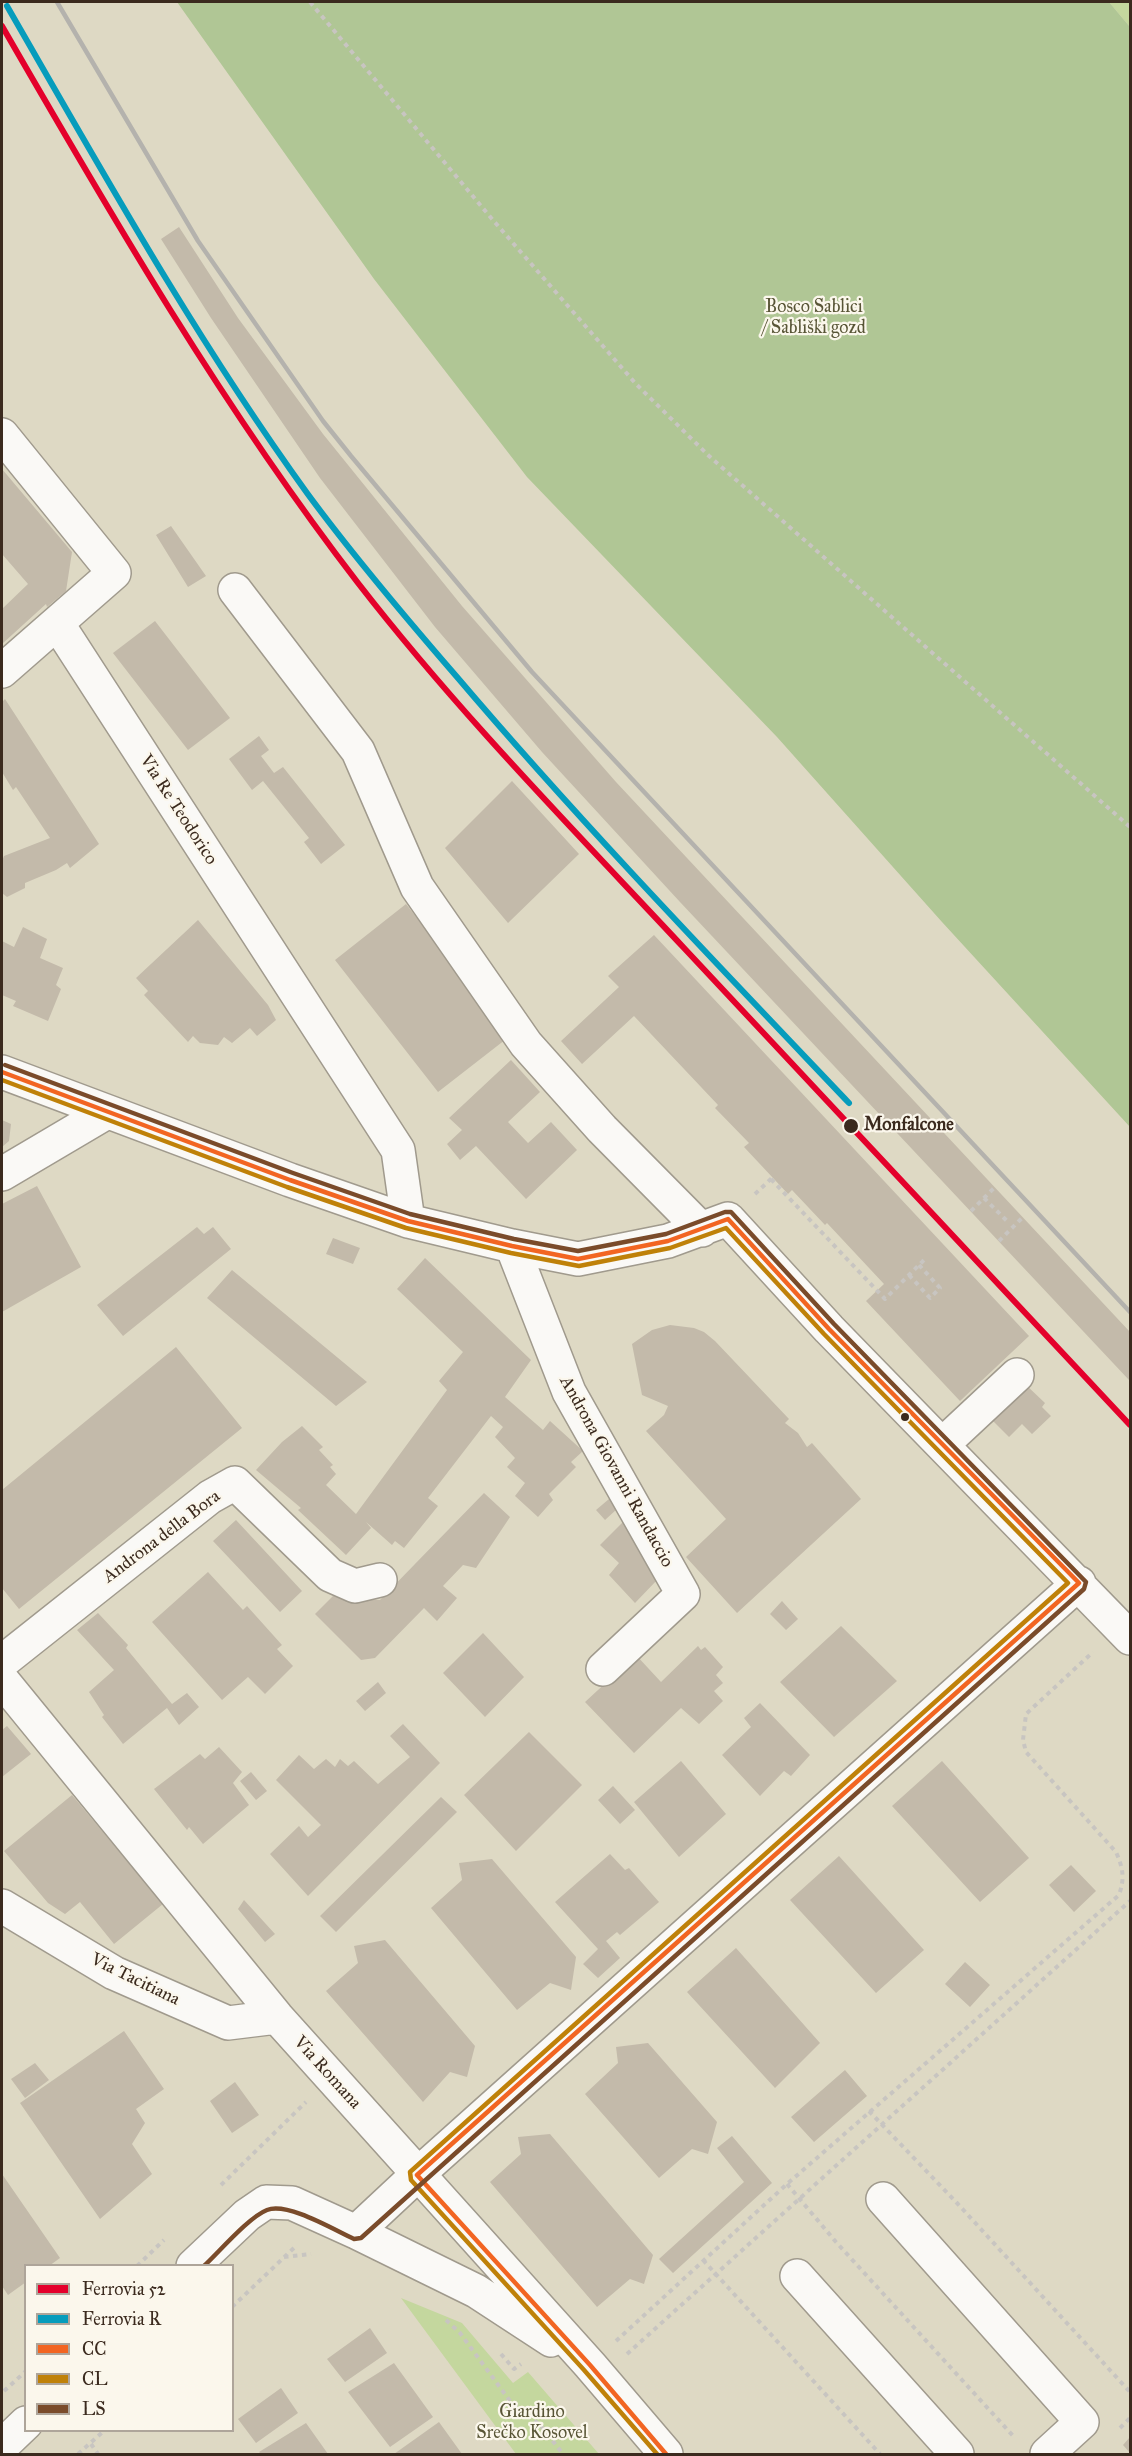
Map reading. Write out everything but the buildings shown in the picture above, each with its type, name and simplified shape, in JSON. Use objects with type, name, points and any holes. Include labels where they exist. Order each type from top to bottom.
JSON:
[{"type":"street","points":[[2,435],[114,573],[2,671]]},
{"type":"street","points":[[235,590],[358,751],[417,887],[526,1044],[602,1129],[715,1225],[829,1329],[1126,1632]]},
{"type":"street","name":"Via Re Teodorico","points":[[57,623],[398,1150],[408,1221]]},
{"type":"street","points":[[2,1072],[290,1180],[408,1221],[512,1246],[578,1259],[668,1241],[715,1225]]},
{"type":"street","points":[[2,1174],[107,1112]]},
{"type":"street","name":"Androna Giovanni Randaccio","points":[[512,1246],[569,1392],[683,1594],[603,1669]]},
{"type":"street","points":[[942,1444],[1017,1375]]},
{"type":"street","name":"Androna della Bora","points":[[2,1662],[210,1497],[235,1483],[330,1575],[355,1586],[380,1580]]},
{"type":"street","points":[[356,2232],[1079,1583]]},
{"type":"street","name":"Via Romana","points":[[2,1680],[277,2017],[590,2365],[666,2454]]},
{"type":"street","name":"Via Tacitiana","points":[[2,1906],[114,1973],[228,2023],[277,2017]]},
{"type":"street","points":[[883,2199],[1082,2422],[1034,2450]]},
{"type":"street","points":[[195,2264],[247,2215],[266,2202],[292,2203],[476,2291],[590,2365]]},
{"type":"street","points":[[797,2276],[957,2454]]},
{"type":"street","points":[[2,2446],[24,2425]]},
{"type":"path","points":[[310,2],[492,219],[636,384],[709,456],[1131,827]]},
{"type":"path","points":[[771,1179],[885,1299],[927,1257]]},
{"type":"path","points":[[971,1210],[995,1187]]},
{"type":"path","points":[[984,1198],[1007,1221]]},
{"type":"path","points":[[999,1241],[1023,1217]]},
{"type":"path","points":[[909,1275],[930,1298],[940,1288],[919,1265]]},
{"type":"path","points":[[590,2365],[787,2184],[1119,1894],[1124,1880],[1123,1867],[1116,1852],[1026,1752],[1023,1740],[1026,1714],[1126,1632]]},
{"type":"path","points":[[624,2356],[1131,1901]]},
{"type":"path","points":[[869,2111],[1131,2392]]},
{"type":"path","points":[[787,2184],[1034,2450]]},
{"type":"path","points":[[703,2260],[880,2454]]},
{"type":"path","points":[[442,2318],[460,2332],[510,2401],[541,2426],[563,2454]]},
{"type":"path","points":[[2,2393],[24,2373]]},
{"type":"path","points":[[78,2454],[103,2432]]},
{"type":"path","points":[[91,2444],[98,2454]]},
{"type":"green space","name":"Bosco Sablici / Sabliški gozd","points":[[177,2],[1109,2],[1130,27],[1130,1127],[942,922],[777,737],[527,477],[374,279]]},
{"type":"green space","points":[[1109,2],[1130,2],[1130,27]]},
{"type":"green space","name":"Giardino Srečko Kosovel","points":[[401,2298],[462,2323],[513,2383],[528,2372],[599,2454],[516,2454]]},
{"type":"railway","points":[[57,2],[198,241],[323,421],[351,456],[532,672],[1130,1312]]},
{"type":"rail line","name":"R","points":[[7,6],[114,192],[226,375],[307,493],[361,564],[552,786],[849,1103]]},
{"type":"rail line","name":"52","points":[[2,26],[127,240],[215,380],[308,517],[396,631],[517,769],[1130,1425]]},
{"type":"transit line","name":"LS","points":[[5,1065],[293,1173],[410,1214],[514,1239],[578,1251],[666,1234],[725,1212],[731,1212],[834,1324],[1086,1582],[1084,1589],[361,2238],[354,2239],[298,2213],[287,2210],[267,2210],[243,2227],[206,2264]]},
{"type":"transit line","name":"CC","points":[[2,1072],[290,1180],[408,1221],[512,1246],[578,1259],[668,1241],[728,1219],[829,1329],[1079,1583],[417,2175],[590,2365],[666,2454]]},
{"type":"transit line","name":"CL","points":[[2,1080],[287,1187],[406,1228],[511,1253],[579,1266],[670,1248],[726,1228],[824,1334],[1068,1583],[410,2172],[411,2180],[657,2454]]},
{"type":"place","name":"Monfalcone","points":[[851,1126]]}]
